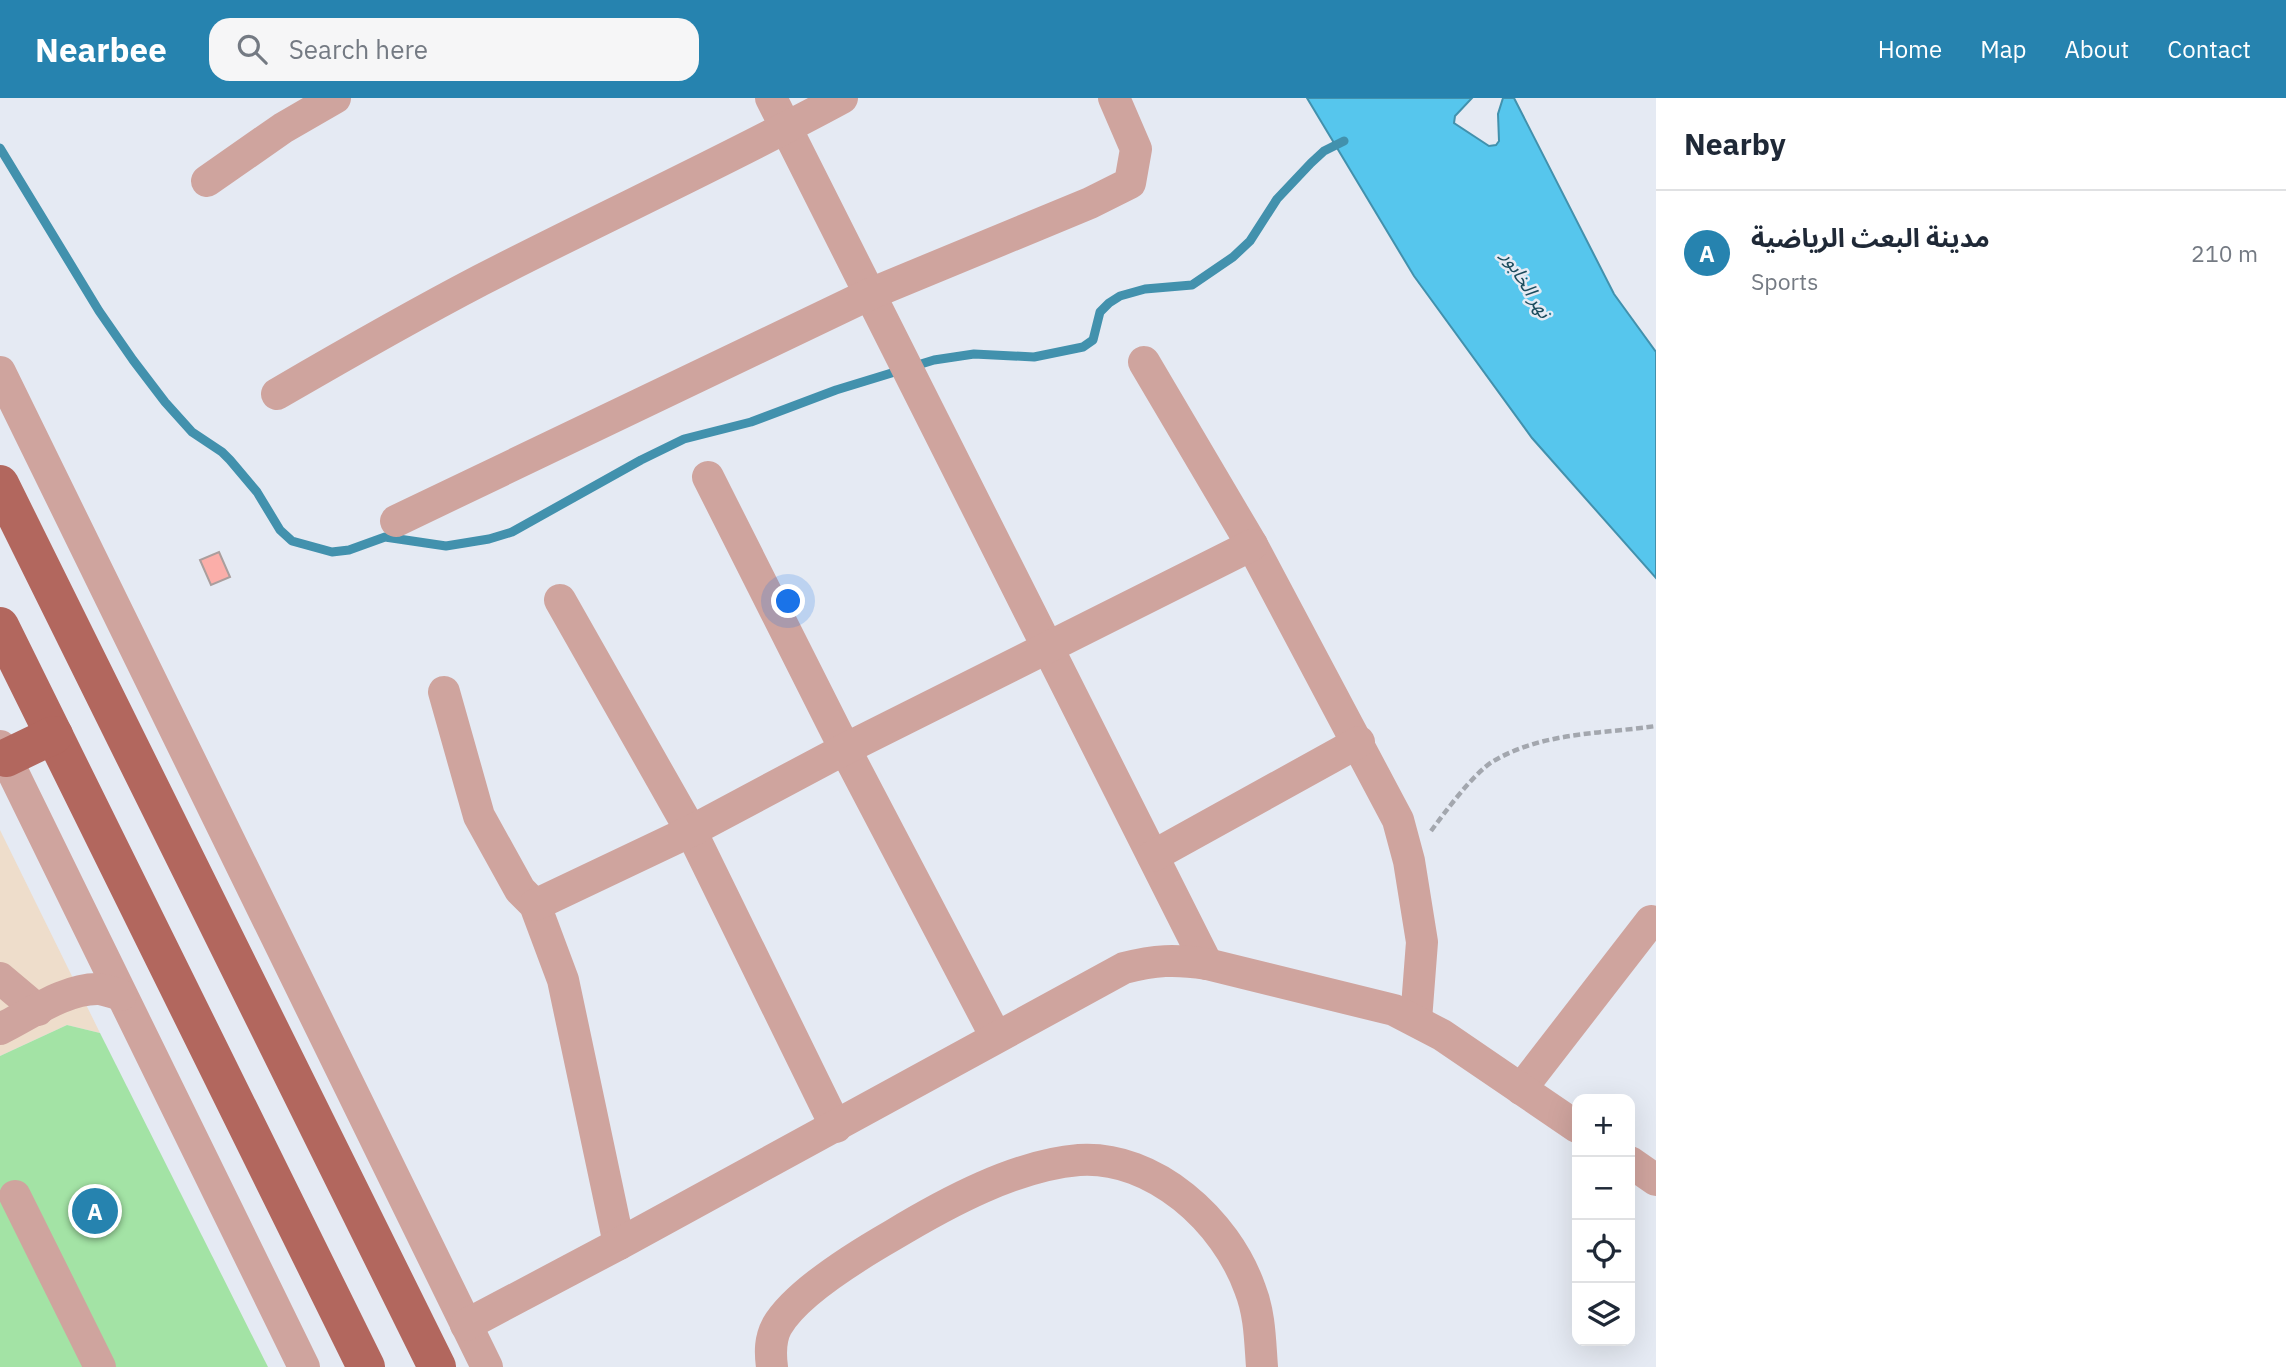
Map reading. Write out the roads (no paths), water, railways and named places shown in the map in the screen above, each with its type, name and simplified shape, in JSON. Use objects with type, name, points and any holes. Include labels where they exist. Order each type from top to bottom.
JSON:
[{"type":"main road","points":[[0,484],[437,1367]]},
{"type":"main road","points":[[0,626],[366,1367]]},
{"type":"main road","points":[[2,755],[54,735]]},
{"type":"street","points":[[207,181],[283,128],[335,98]]},
{"type":"street","points":[[771,98],[1207,964]]},
{"type":"street","points":[[277,394],[481,280],[842,98]]},
{"type":"street","points":[[396,521],[870,295],[1090,203],[1130,183],[1136,149],[1114,98]]},
{"type":"street","points":[[1144,362],[1252,545],[1359,742],[1398,820],[1406,849],[1422,942],[1416,1020]]},
{"type":"street","points":[[0,372],[487,1367]]},
{"type":"street","points":[[708,477],[845,749],[996,1037]]},
{"type":"street","points":[[536,905],[691,831],[845,749],[1252,545]]},
{"type":"street","points":[[560,600],[691,831],[836,1127]]},
{"type":"street","points":[[444,692],[479,816],[520,890],[536,905],[563,980],[619,1244]]},
{"type":"street","points":[[1153,856],[1359,742]]},
{"type":"street","points":[[2,755],[304,1367]]},
{"type":"street","points":[[1521,1089],[1651,921]]},
{"type":"street","points":[[466,1325],[836,1127],[1124,968],[1150,961],[1176,959],[1207,964],[1369,1003],[1416,1020],[1572,1124]]},
{"type":"street","points":[[0,978],[38,1010]]},
{"type":"street","points":[[0,1029],[64,997],[83,991],[100,989],[121,995]]},
{"type":"street","points":[[772,1367],[771,1339],[788,1311],[823,1282],[878,1244],[963,1197],[1014,1175],[1078,1160],[1117,1163],[1150,1176],[1187,1202],[1216,1228],[1235,1256],[1250,1288],[1259,1324],[1262,1367]]},
{"type":"street","points":[[1635,1166],[1656,1180]]},
{"type":"street","points":[[15,1196],[100,1367]]},
{"type":"water","name":"نهر الخابور","points":[[1307,98],[1472,98],[1455,116],[1454,123],[1489,146],[1496,145],[1499,141],[1498,114],[1503,98],[1514,98],[1614,294],[1656,352],[1656,578],[1532,438],[1414,276]]},
{"type":"waterway","points":[[0,148],[99,311],[165,402],[192,432],[230,460],[257,492],[280,530],[292,541],[332,552],[349,550],[385,537],[446,546],[489,539],[512,532],[684,439],[751,422],[836,390],[934,360],[974,354],[1034,357],[1083,347],[1093,340],[1100,312],[1120,296],[1145,289],[1192,285],[1233,257],[1250,241],[1277,199],[1311,163],[1324,151],[1344,141]]},
{"type":"place","name":"مدينة البعث الرياضية","points":[[95,1211]]}]
